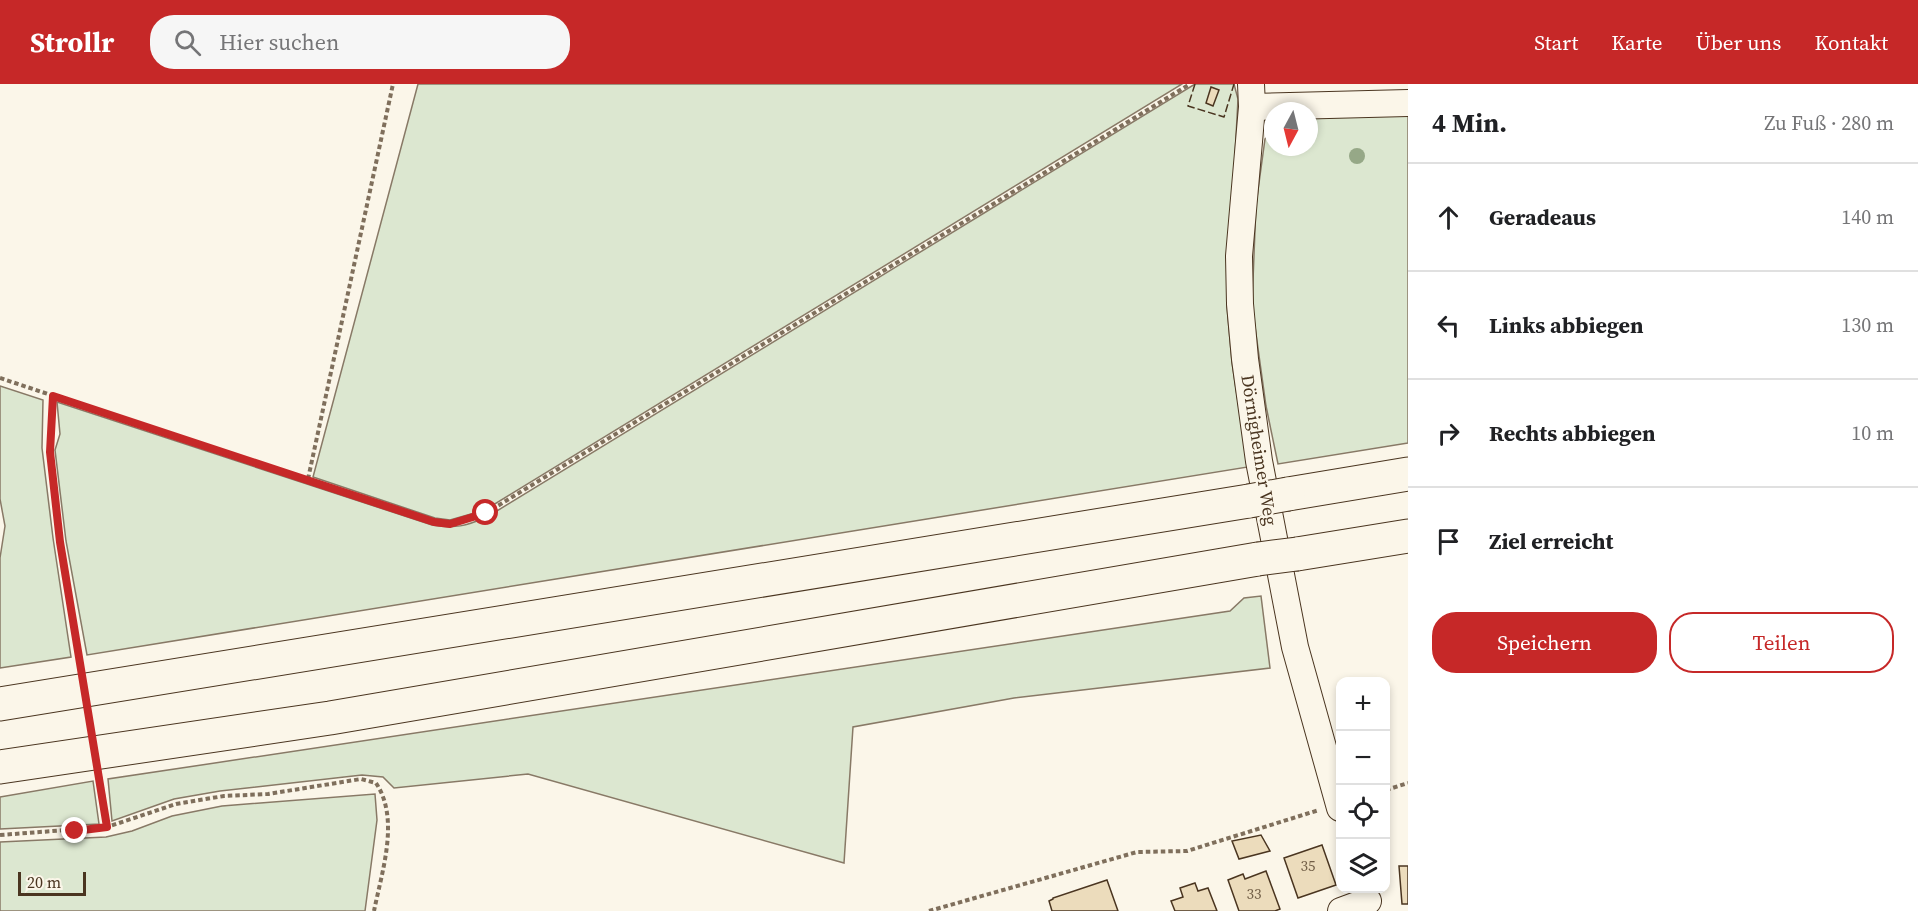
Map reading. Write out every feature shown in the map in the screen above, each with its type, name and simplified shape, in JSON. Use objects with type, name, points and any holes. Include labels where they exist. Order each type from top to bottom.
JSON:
[{"type":"highway","points":[[0,704],[1408,474]]},
{"type":"highway","points":[[0,768],[342,716],[1258,559],[1408,536]]},
{"type":"street","points":[[1251,95],[1408,103]]},
{"type":"street","name":"Dörnigheimer Weg","points":[[1251,95],[1239,256],[1245,360],[1259,461],[1295,647],[1336,792]]},
{"type":"street","points":[[1341,911],[1367,900]]},
{"type":"path","points":[[308,479],[393,84]]},
{"type":"path","points":[[0,378],[434,522],[450,524],[486,513],[1190,84]]},
{"type":"path","points":[[53,396],[50,452],[60,542],[107,827]]},
{"type":"path","points":[[0,835],[107,827],[176,804],[224,796],[268,794],[361,779],[376,783],[384,794],[388,818],[387,848],[374,911]]},
{"type":"path","points":[[1390,789],[1408,783]]},
{"type":"path","points":[[929,911],[1137,852],[1187,850],[1336,807]]},
{"type":"green space","points":[[418,84],[1182,84],[485,510],[450,520],[435,518],[313,477]]},
{"type":"green space","points":[[1195,84],[1234,84],[1238,99],[1227,307],[1232,363],[1248,467],[87,655],[66,541],[55,450],[60,434],[57,402],[432,525],[454,527],[466,525],[487,517]]},
{"type":"green space","points":[[1408,109],[1408,443],[1278,464],[1266,406],[1252,305],[1256,205],[1264,146],[1264,156],[1318,156],[1318,111]]},
{"type":"green space","points":[[0,386],[43,400],[42,448],[71,657],[0,668],[0,558],[5,526],[0,499]]},
{"type":"green space","points":[[1261,596],[1270,668],[1014,698],[853,727],[844,863],[528,774],[394,788],[383,777],[362,775],[220,791],[174,799],[112,821],[108,779],[1230,611],[1244,598]]},
{"type":"green space","points":[[93,781],[99,824],[0,829],[0,797]]},
{"type":"green space","points":[[375,794],[377,820],[365,911],[0,911],[0,842],[106,837],[132,831],[172,816],[222,806]]},
{"type":"building","points":[[1211,87],[1219,90],[1213,106],[1206,103]]},
{"type":"building","points":[[1261,835],[1270,851],[1239,859],[1232,841]]},
{"type":"building","points":[[1322,845],[1336,885],[1298,898],[1284,858]]},
{"type":"building","points":[[1399,866],[1408,866],[1408,904],[1402,904]]},
{"type":"building","points":[[1266,871],[1280,909],[1239,911],[1228,880],[1243,874],[1245,879]]},
{"type":"building","points":[[1107,880],[1118,911],[1052,911],[1049,901],[1053,898]]},
{"type":"building","points":[[1195,883],[1198,891],[1208,888],[1217,911],[1175,911],[1171,901],[1183,897],[1180,888]]},
{"type":"fence","points":[[1195,84],[1188,106],[1224,117],[1234,84]]},
{"type":"route","points":[[75,831],[107,827],[60,542],[50,452],[53,396],[434,522],[450,524],[486,513]]}]
